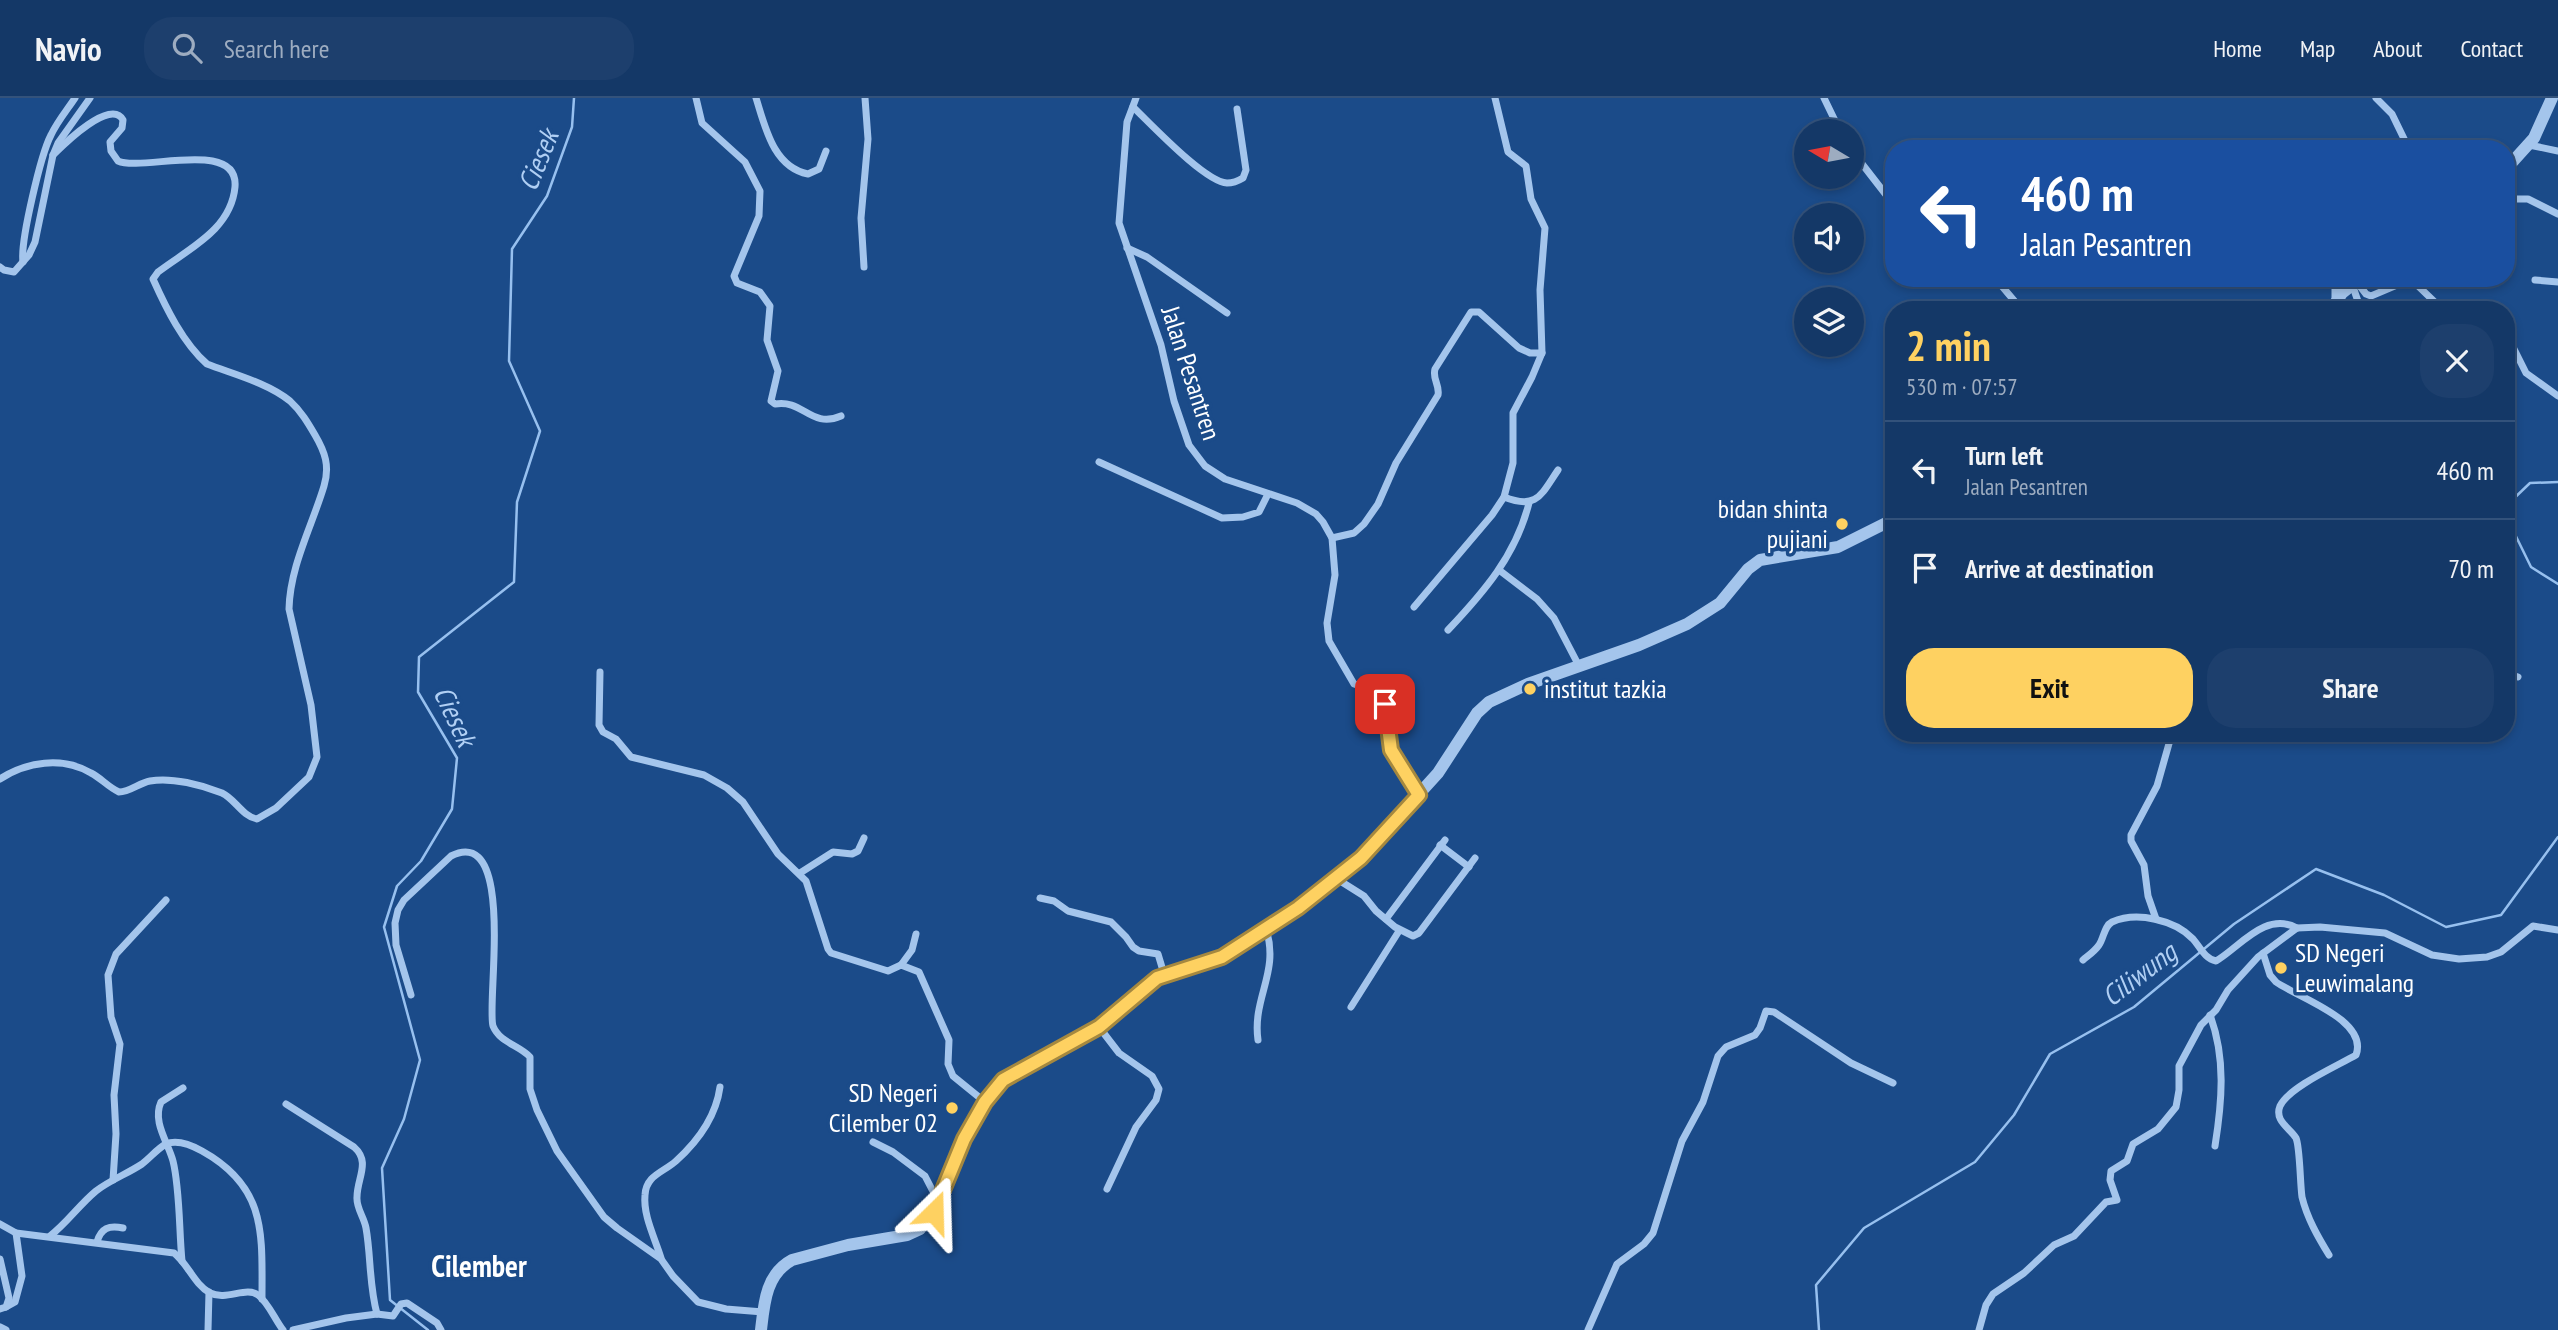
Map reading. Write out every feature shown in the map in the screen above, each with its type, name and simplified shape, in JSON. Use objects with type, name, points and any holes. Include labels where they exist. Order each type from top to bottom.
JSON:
[{"type":"street","points":[[23,262],[23,244],[43,156],[54,129],[75,98]]},
{"type":"street","points":[[0,267],[14,272],[35,242],[53,155],[58,143],[90,98]]},
{"type":"street","points":[[696,98],[702,123],[745,162],[760,191],[759,216],[734,275],[737,283],[761,293],[770,306],[767,340],[778,371],[771,401],[775,404],[788,402],[821,419],[830,420],[841,416]]},
{"type":"street","points":[[756,98],[766,131],[775,149],[799,172],[808,174],[818,169],[826,150]]},
{"type":"street","points":[[864,268],[861,218],[869,139],[865,98]]},
{"type":"street","name":"Jalan Pesantren","points":[[1136,98],[1127,122],[1119,223],[1161,345],[1174,401],[1192,451],[1205,466],[1225,479],[1311,510],[1323,522],[1332,538]]},
{"type":"street","points":[[1414,607],[1504,498],[1513,463],[1513,412],[1542,353],[1540,290],[1545,228],[1531,199],[1526,166],[1508,152],[1495,98]]},
{"type":"street","points":[[1825,98],[1835,119]]},
{"type":"street","points":[[2376,98],[2392,114],[2405,140]]},
{"type":"street","points":[[2515,160],[2537,134],[2552,98]]},
{"type":"street","points":[[1133,107],[1200,169],[1228,183],[1243,178],[1246,170],[1237,109]]},
{"type":"street","points":[[0,779],[30,765],[50,763],[88,771],[119,792],[151,780],[180,782],[224,794],[246,814],[257,819],[275,808],[309,777],[317,757],[311,705],[290,617],[289,600],[308,527],[324,486],[327,458],[307,421],[289,400],[207,364],[200,358],[182,332],[153,279],[158,272],[218,228],[235,191],[235,180],[228,168],[219,162],[187,159],[133,164],[118,161],[111,151],[110,142],[122,128],[123,120],[120,114],[113,111],[107,111],[98,117],[53,155]]},
{"type":"street","points":[[2529,145],[2558,151]]},
{"type":"street","points":[[1864,166],[1885,193]]},
{"type":"street","points":[[2515,199],[2528,199],[2558,214]]},
{"type":"street","points":[[1127,248],[1143,255],[1227,313]]},
{"type":"street","points":[[2535,280],[2558,282]]},
{"type":"street","points":[[2003,287],[2014,301]]},
{"type":"street","points":[[2338,301],[2351,287]]},
{"type":"street","points":[[2361,287],[2371,296],[2392,287]]},
{"type":"street","points":[[2418,287],[2433,301]]},
{"type":"street","points":[[1419,795],[1391,750],[1383,689],[1376,685],[1360,686],[1353,683],[1330,644],[1327,623],[1335,578],[1332,538],[1349,535],[1360,529],[1378,503],[1396,463],[1438,395],[1435,369],[1471,312],[1479,312],[1519,348],[1530,353],[1542,353]]},
{"type":"street","points":[[2515,351],[2526,373],[2558,396]]},
{"type":"street","points":[[1099,462],[1222,518],[1244,517],[1259,512],[1268,494]]},
{"type":"street","points":[[1448,630],[1499,570],[1518,537],[1529,503],[1540,496],[1558,470]]},
{"type":"street","points":[[1504,498],[1529,503]]},
{"type":"street","points":[[761,1330],[773,1278],[785,1264],[848,1245],[913,1233],[927,1223],[939,1203],[957,1153],[985,1102],[1007,1077],[1099,1027],[1164,974],[1222,957],[1337,879],[1361,858],[1419,795],[1451,757],[1483,707],[1517,688],[1639,645],[1701,616],[1724,599],[1748,569],[1760,560],[1838,547],[1885,524]]},
{"type":"street","points":[[1499,570],[1537,599],[1554,618],[1579,666]]},
{"type":"street","points":[[600,672],[600,730],[616,739],[631,757],[704,775],[727,788],[743,802],[778,854],[806,881],[831,953],[888,971],[901,965],[912,950],[916,934]]},
{"type":"street","points":[[2156,919],[2148,896],[2144,865],[2131,841],[2131,835],[2157,786],[2169,742]]},
{"type":"street","points":[[800,873],[833,852],[852,854],[858,851],[864,838]]},
{"type":"street","points":[[1386,919],[1443,843],[1469,867]]},
{"type":"street","points":[[411,995],[396,945],[395,923],[400,905],[452,856],[458,853],[474,855],[484,865],[491,892],[495,941],[491,1008],[495,1030],[502,1039],[530,1057],[533,1098],[557,1151],[571,1173],[610,1222],[661,1259]]},
{"type":"street","points":[[1337,879],[1364,896],[1399,931],[1413,936],[1419,933],[1475,858]]},
{"type":"street","points":[[1040,898],[1054,901],[1068,911],[1111,922],[1133,947],[1139,951],[1158,954],[1164,974]]},
{"type":"street","points":[[113,1180],[116,1134],[114,1095],[120,1044],[111,1017],[108,975],[116,954],[166,900]]},
{"type":"street","points":[[2084,960],[2099,945],[2110,923],[2134,918],[2156,919],[2177,926],[2191,937],[2209,959],[2218,961],[2251,934],[2264,927],[2286,923],[2297,928],[2374,931],[2400,938],[2432,955],[2459,959],[2487,957],[2501,952],[2527,929],[2535,926],[2558,930]]},
{"type":"street","points":[[1979,1330],[1991,1296],[2036,1263],[2054,1245],[2074,1236],[2107,1202],[2117,1200],[2110,1180],[2111,1171],[2127,1161],[2133,1144],[2158,1129],[2173,1112],[2179,1095],[2179,1066],[2201,1025],[2263,953],[2297,928]]},
{"type":"street","points":[[1258,1040],[1259,1008],[1271,960],[1266,929]]},
{"type":"street","points":[[1352,1007],[1399,931]]},
{"type":"street","points":[[2263,953],[2270,975],[2276,982],[2334,1014],[2350,1030],[2358,1045],[2356,1055],[2296,1091],[2285,1100],[2279,1110],[2281,1121],[2297,1140],[2305,1209],[2329,1255]]},
{"type":"street","points":[[901,965],[917,970],[922,977],[949,1040],[948,1064],[951,1073],[985,1102]]},
{"type":"street","points":[[1588,1330],[1617,1264],[1644,1244],[1653,1233],[1682,1141],[1703,1102],[1718,1056],[1726,1047],[1755,1035],[1766,1012],[1774,1012],[1851,1063],[1893,1083]]},
{"type":"street","points":[[2210,1015],[2217,1038],[2222,1089],[2215,1146]]},
{"type":"street","points":[[1099,1027],[1119,1052],[1152,1076],[1159,1089],[1156,1100],[1132,1134],[1107,1189]]},
{"type":"street","points":[[720,1087],[717,1103],[708,1121],[675,1162],[653,1176],[646,1188],[645,1210],[661,1259],[698,1302],[726,1309],[763,1312]]},
{"type":"street","points":[[183,1088],[166,1098],[159,1106],[160,1125],[173,1164],[183,1262]]},
{"type":"street","points":[[286,1104],[354,1147],[362,1156],[364,1163],[357,1203],[367,1232],[370,1278],[377,1314]]},
{"type":"street","points":[[50,1236],[64,1225],[89,1197],[139,1166],[166,1144],[178,1142],[199,1149],[215,1159],[246,1186],[259,1228],[262,1299]]},
{"type":"street","points":[[873,1142],[894,1152],[925,1176],[939,1203]]},
{"type":"street","points":[[0,1224],[16,1233],[174,1253],[209,1292],[223,1297],[250,1292],[262,1299],[283,1330]]},
{"type":"street","points":[[97,1242],[99,1234],[106,1228],[123,1228]]},
{"type":"street","points":[[3,1308],[15,1302],[21,1282],[16,1233]]},
{"type":"street","points":[[0,1259],[9,1298],[3,1308]]},
{"type":"street","points":[[208,1330],[209,1292]]},
{"type":"street","points":[[293,1330],[377,1314],[395,1315],[401,1304],[412,1305],[437,1323],[441,1330]]},
{"type":"street","points":[[0,1327],[6,1330]]},
{"type":"waterway","name":"Ciesek","points":[[428,1330],[390,1300],[382,1168],[404,1119],[420,1060],[384,927],[397,886],[421,861],[452,809],[457,758],[418,692],[419,657],[514,582],[517,502],[540,431],[509,361],[512,249],[547,196],[572,127],[574,98]]},
{"type":"waterway","name":"Ciliwung","points":[[2515,497],[2530,483],[2558,482]]},
{"type":"waterway","name":"Ciliwung","points":[[2515,534],[2531,567],[2558,584]]},
{"type":"waterway","name":"Ciliwung","points":[[1819,1330],[1816,1285],[1864,1228],[1975,1162],[2014,1115],[2050,1054],[2134,1007],[2234,924],[2316,869],[2384,895],[2446,927],[2501,915],[2558,837]]},
{"type":"place","name":"bidan shinta pujiani","points":[[1842,524]]},
{"type":"place","name":"institut tazkia","points":[[1530,689]]},
{"type":"place","name":"SD Negeri Leuwimalang","points":[[2281,968]]},
{"type":"place","name":"SD Negeri Cilember 02","points":[[952,1108]]},
{"type":"district","name":"Cilember","points":[[479,1267]]},
{"type":"route","points":[[934,1212],[964,1139],[985,1102],[1003,1080],[1099,1027],[1164,974],[1212,961],[1233,952],[1346,872],[1388,830],[1419,795],[1391,750],[1385,704]]}]
